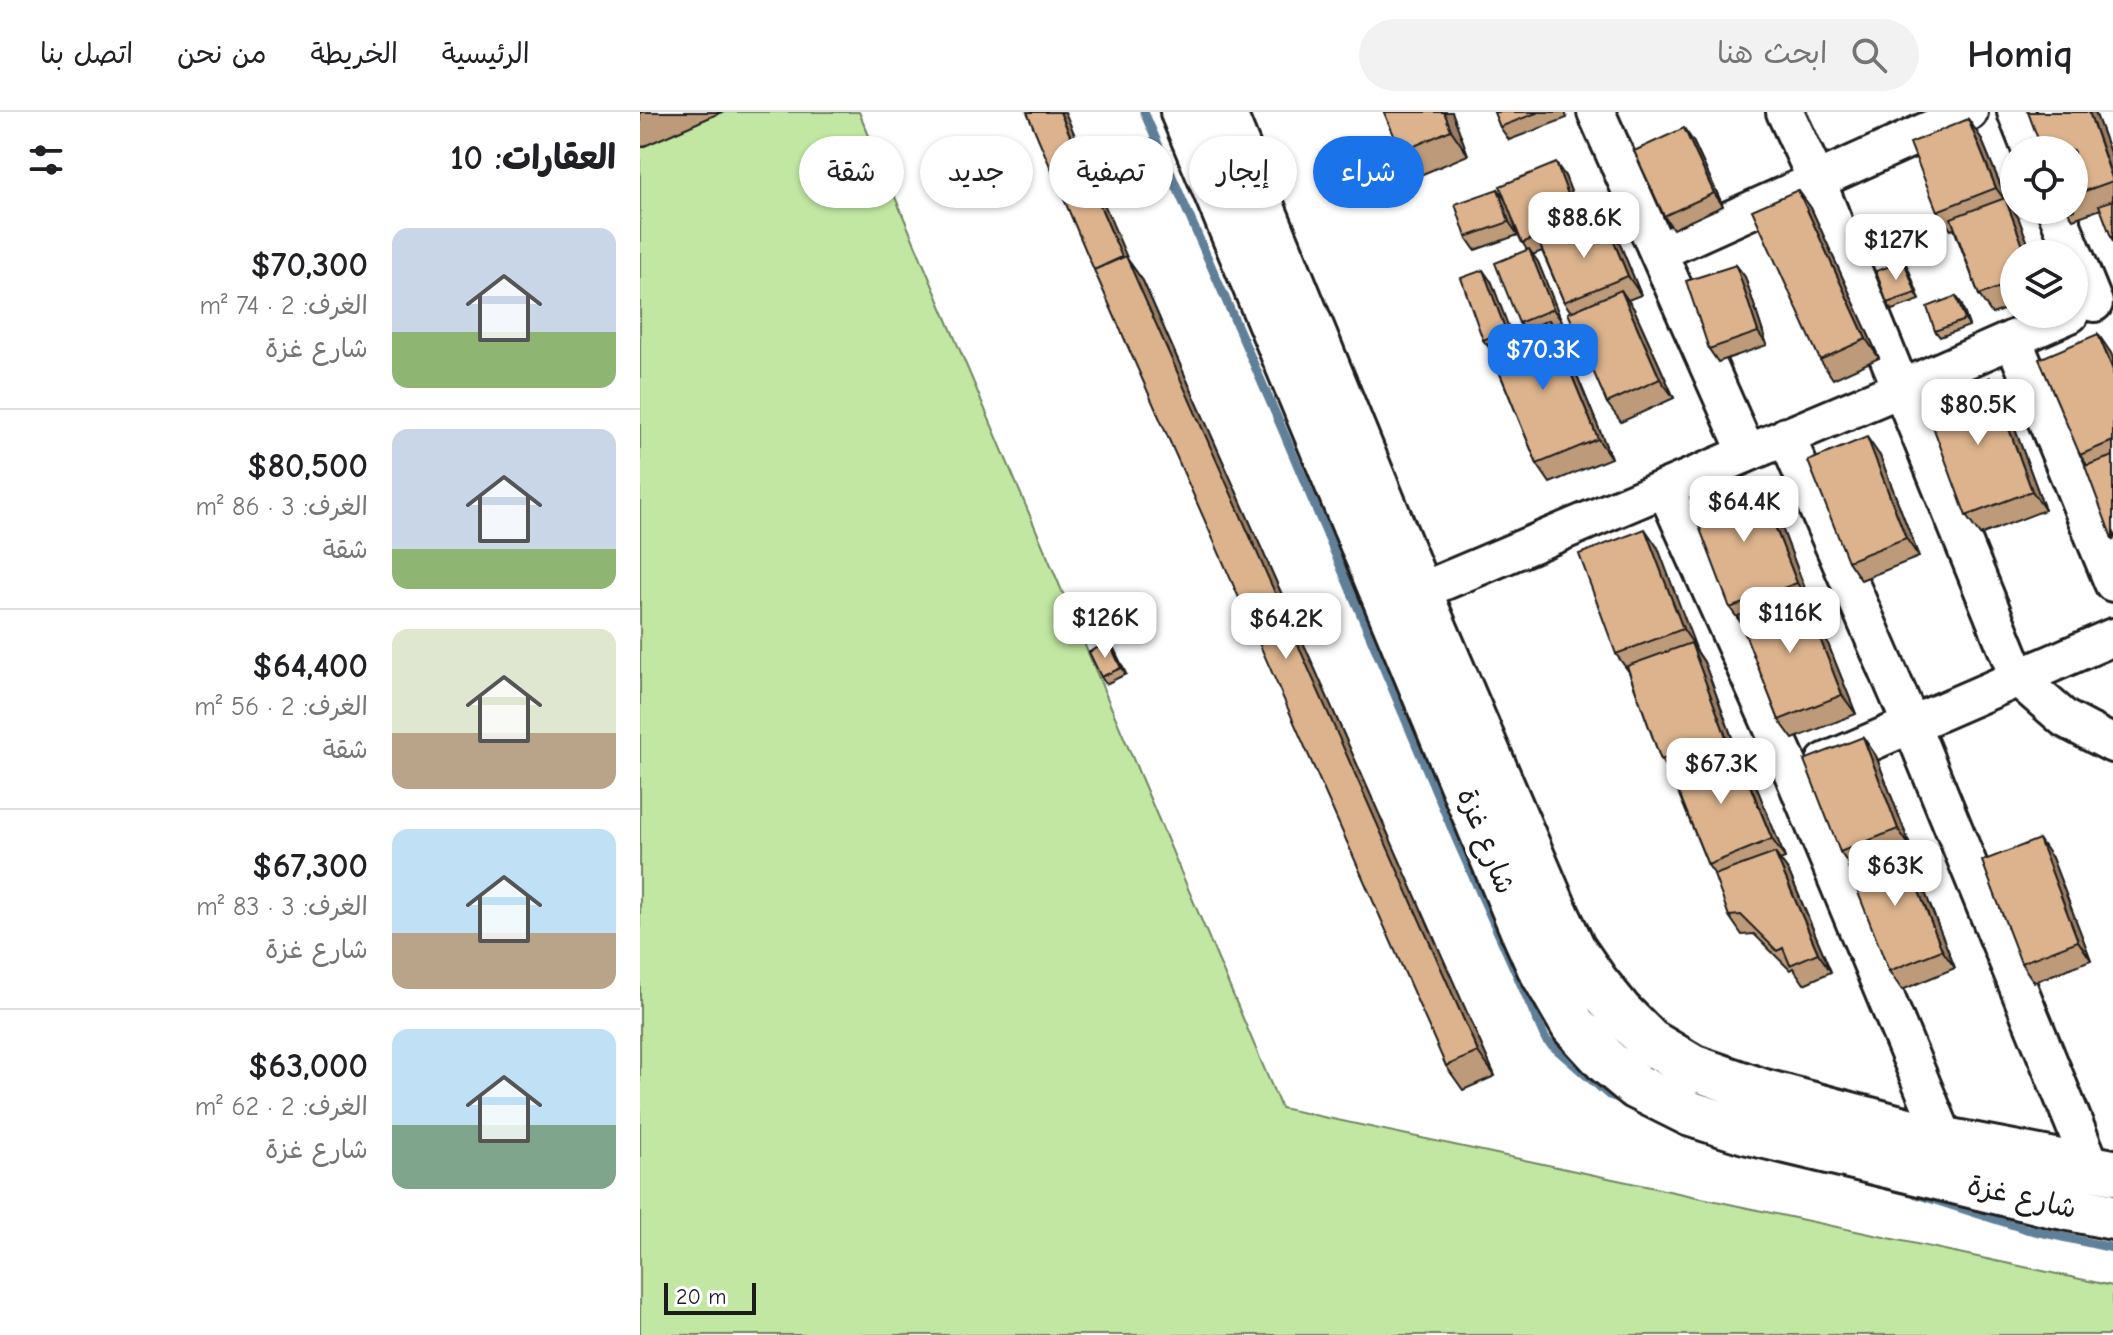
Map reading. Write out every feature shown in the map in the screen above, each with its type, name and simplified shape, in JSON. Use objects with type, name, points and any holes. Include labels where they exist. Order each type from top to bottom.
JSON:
[{"type":"main road","name":"شارع غزة","points":[[1183,112],[1522,928],[1539,966],[1573,1025],[1607,1062],[1637,1087],[1691,1114],[1792,1142],[2113,1217]]},
{"type":"main road","name":"شارع غزة","points":[[1223,112],[1419,592],[1561,925],[1573,949],[1620,1012],[1650,1042],[1692,1067],[1764,1092],[1945,1140],[2103,1170]]},
{"type":"street","points":[[1596,112],[1747,453]]},
{"type":"street","points":[[1785,112],[1816,179],[2019,679],[2065,719],[2113,744]]},
{"type":"street","points":[[1658,252],[1969,112]]},
{"type":"street","points":[[2016,112],[2025,136]]},
{"type":"street","points":[[1419,592],[2038,328]]},
{"type":"street","points":[[2013,339],[2113,583]]},
{"type":"street","points":[[1786,436],[2103,1170]]},
{"type":"street","points":[[1665,488],[1794,776],[1945,1140]]},
{"type":"street","points":[[1794,776],[2113,637]]},
{"type":"green space","points":[[640,112],[859,112],[869,136],[799,136],[799,208],[900,208],[1281,1108],[2113,1286],[2113,1335],[640,1335]]},
{"type":"building","points":[[1027,112],[1060,112],[1070,136],[1049,136],[1049,164]]},
{"type":"building","points":[[1384,112],[1444,112],[1451,130],[1424,142],[1424,136],[1394,136]]},
{"type":"building","points":[[1494,112],[1539,112],[1500,127]]},
{"type":"building","points":[[2028,112],[2089,112],[2113,181],[2088,190],[2088,136],[2037,136]]},
{"type":"building","points":[[1968,119],[1996,188],[1937,211],[1910,143]]},
{"type":"building","points":[[1684,128],[1714,193],[1664,216],[1634,151]]},
{"type":"building","points":[[1556,163],[1578,221],[1522,243],[1500,186]]},
{"type":"building","points":[[1498,189],[1509,222],[1466,237],[1455,204]]},
{"type":"building","points":[[1798,190],[1866,339],[1820,360],[1752,210]]},
{"type":"building","points":[[2000,200],[2000,224],[2015,224],[2021,240],[2000,240],[2000,287],[1979,295],[1951,218]]},
{"type":"building","points":[[2113,200],[2113,242],[2099,205]]},
{"type":"building","points":[[1068,208],[1101,208],[1122,257],[1094,270]]},
{"type":"building","points":[[1604,218],[1628,276],[1564,302],[1540,245]]},
{"type":"building","points":[[1529,249],[1553,309],[1519,323],[1495,263]]},
{"type":"building","points":[[1126,256],[1478,1052],[1446,1066],[1094,270]]},
{"type":"building","points":[[1904,261],[1916,293],[1887,303],[1876,271]]},
{"type":"building","points":[[1736,265],[1758,332],[1709,349],[1686,281]]},
{"type":"building","points":[[1483,270],[1506,331],[1483,340],[1461,278]]},
{"type":"building","points":[[1621,290],[1660,379],[1607,403],[1568,313]]},
{"type":"building","points":[[1956,296],[1965,320],[1935,331],[1927,307]]},
{"type":"building","points":[[1549,320],[1598,439],[1537,464],[1488,344]]},
{"type":"building","points":[[2098,334],[2113,370],[2113,441],[2080,455],[2039,359]]},
{"type":"building","points":[[1990,378],[2032,491],[1966,516],[1924,402]]},
{"type":"building","points":[[1867,437],[1906,538],[1848,561],[1808,461]]},
{"type":"building","points":[[2113,456],[2113,541],[2085,466]]},
{"type":"building","points":[[1757,480],[1797,583],[1730,608],[1691,505]]},
{"type":"building","points":[[1645,529],[1683,629],[1616,654],[1579,554]]},
{"type":"building","points":[[1801,590],[1842,695],[1779,720],[1738,616]]},
{"type":"building","points":[[1109,642],[1121,668],[1101,677],[1089,652]]},
{"type":"building","points":[[1691,643],[1726,737],[1661,760],[1627,666]]},
{"type":"building","points":[[1863,737],[1898,829],[1840,852],[1804,760]]},
{"type":"building","points":[[1734,747],[1772,839],[1708,865],[1671,773]]},
{"type":"building","points":[[2039,839],[2078,941],[2021,963],[1982,861]]},
{"type":"building","points":[[1901,846],[1942,950],[1889,971],[1848,867]]},
{"type":"building","points":[[1775,853],[1818,953],[1790,965],[1783,948],[1777,951],[1741,915],[1729,916],[1714,875]]},
{"type":"waterway","points":[[1144,112],[1458,843],[1546,1040],[1609,1095],[1624,1100]]},
{"type":"waterway","points":[[1916,1194],[2026,1229],[2113,1248]]}]
